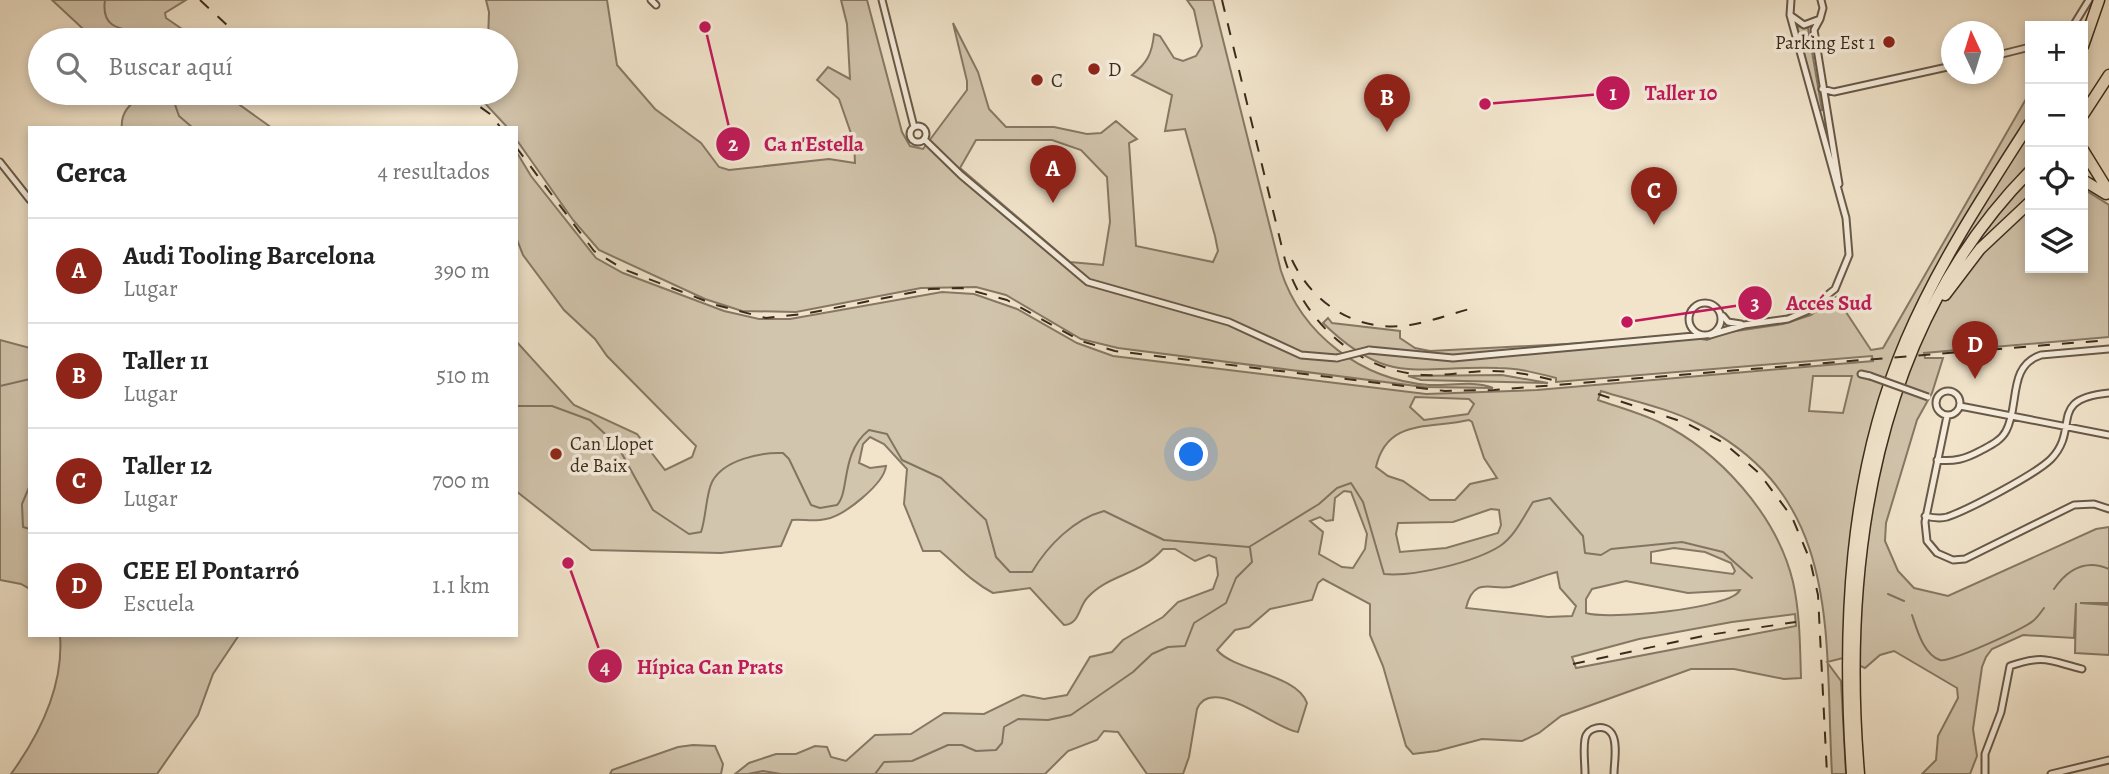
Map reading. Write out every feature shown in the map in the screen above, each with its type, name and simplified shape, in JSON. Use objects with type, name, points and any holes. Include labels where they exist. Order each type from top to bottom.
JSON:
[{"type":"highway","points":[[2088,32],[2099,0]]},
{"type":"highway","points":[[2088,29],[2091,24]]},
{"type":"highway","points":[[2088,107],[2109,75]]},
{"type":"highway","points":[[1852,774],[1850,601],[1861,490],[1875,428],[1899,356],[1926,298],[1979,204],[2025,131]]},
{"type":"highway","points":[[2088,158],[2109,194]]},
{"type":"highway","points":[[1859,774],[1857,636],[1865,527],[1883,432],[1906,362],[1964,251],[2025,177]]},
{"type":"highway","points":[[2088,183],[2109,194]]},
{"type":"highway","points":[[1918,336],[1980,249],[2025,207]]},
{"type":"street","points":[[882,0],[914,127]]},
{"type":"street","points":[[914,127],[924,129],[924,139],[961,175],[1088,282],[1240,326],[1301,355],[1336,358],[1369,350],[1453,358],[1708,335],[1744,325],[1798,316],[1817,305],[1835,289],[1846,267],[1850,245],[1814,30],[1824,8],[1821,0]]},
{"type":"street","points":[[2076,21],[2089,0]]},
{"type":"street","points":[[1790,1],[1790,15],[1841,198]]},
{"type":"street","points":[[1790,15],[1804,25],[1820,19]]},
{"type":"street","points":[[2004,53],[2025,48]]},
{"type":"street","points":[[1822,89],[1834,92],[1941,68]]},
{"type":"street","points":[[914,127],[909,133],[912,140],[920,142],[924,139]]},
{"type":"street","points":[[0,162],[28,197]]},
{"type":"street","points":[[1678,338],[1688,332],[1692,311],[1699,304],[1710,304],[1728,322],[1744,325]]},
{"type":"street","points":[[1708,335],[1721,325],[1719,311]]},
{"type":"street","points":[[1690,325],[1696,332],[1708,335]]},
{"type":"street","points":[[1937,460],[1958,461],[1970,457],[2001,438],[2011,416],[2019,377],[2031,359],[2041,355],[2109,349]]},
{"type":"street","points":[[1861,374],[1936,400]]},
{"type":"street","points":[[1944,392],[1952,392],[1958,397],[1960,406],[1954,414],[1947,416],[1938,411],[1936,400],[1944,392]]},
{"type":"street","points":[[1926,516],[1949,516],[2041,467],[2058,451],[2068,412],[2078,400],[2088,395],[2109,393]]},
{"type":"street","points":[[1960,406],[2109,435]]},
{"type":"street","points":[[1947,416],[1926,516],[1925,533],[1930,546],[1942,557],[1958,560],[2074,505],[2094,504],[2109,509]]},
{"type":"street","points":[[1984,774],[1986,754],[2001,712],[2010,666],[2028,660],[2049,659],[2082,669]]},
{"type":"street","points":[[1585,774],[1585,738],[1590,730],[1598,727],[1608,731],[1613,737],[1614,774]]},
{"type":"street","points":[[2051,774],[2073,772],[2109,760]]},
{"type":"shaded area","points":[[52,0],[186,0],[165,13],[166,18],[181,28],[82,28]]},
{"type":"shaded area","points":[[486,0],[607,0],[617,65],[655,109],[701,143],[719,167],[729,170],[829,159],[855,163],[854,142],[839,99],[817,80],[828,67],[850,79],[847,24],[841,0],[867,0],[902,132],[910,146],[923,149],[967,90],[953,23],[978,72],[989,109],[1006,127],[1054,127],[1087,134],[1101,133],[1116,121],[1137,139],[1129,143],[1136,246],[1213,262],[1218,251],[1215,236],[1185,129],[1165,131],[1172,95],[1132,75],[1148,58],[1154,34],[1160,36],[1174,58],[1183,61],[1196,56],[1202,46],[1194,10],[1187,0],[1213,0],[1281,271],[1304,315],[1319,334],[1338,350],[1358,364],[1381,374],[1429,385],[1470,384],[1493,388],[1424,387],[1118,348],[1081,339],[1006,295],[976,287],[921,288],[796,312],[742,311],[705,299],[599,250],[573,220],[518,142],[518,126],[506,126],[487,105],[518,105],[518,28],[488,28]],"holes":[[[976,140],[1052,140],[1081,150],[1107,177],[1110,222],[1103,265],[1070,262],[960,168]]]},
{"type":"shaded area","points":[[1797,26],[1808,28],[1822,110],[1819,111]]},
{"type":"shaded area","points":[[2025,101],[2025,273],[2088,273],[2088,192],[2109,205],[2109,337],[1924,353],[1925,358],[1943,358],[1932,393],[1917,420],[1886,523],[1885,541],[1898,571],[1914,588],[1948,596],[2096,529],[2109,527],[2109,603],[2080,603],[2109,605],[2109,655],[2075,653],[2076,603],[2074,638],[2023,635],[1992,649],[1982,667],[1973,729],[1977,756],[1970,774],[1922,774],[1936,760],[1938,736],[1958,698],[1957,688],[1894,651],[1880,655],[1865,668],[1843,658],[1828,662],[1817,574],[1802,530],[1779,489],[1745,453],[1686,418],[1601,391],[1598,400],[1659,422],[1703,450],[1724,468],[1759,510],[1774,533],[1793,582],[1801,678],[1784,679],[1734,669],[1691,669],[1561,716],[1539,733],[1522,741],[1482,739],[1437,751],[1413,754],[1406,746],[1383,666],[1370,635],[1370,604],[1323,579],[1318,583],[1312,600],[1270,609],[1249,627],[1235,630],[1217,650],[1225,657],[1279,679],[1301,693],[1307,703],[1298,732],[1229,700],[1216,697],[1205,700],[1197,709],[1189,757],[1183,774],[1147,774],[1118,732],[1104,731],[1097,740],[1068,751],[1045,774],[735,774],[749,763],[776,754],[796,754],[815,746],[827,747],[831,757],[846,761],[875,735],[911,734],[944,713],[984,714],[1023,695],[1044,699],[1067,695],[1090,657],[1112,652],[1123,640],[1163,617],[1178,602],[1213,589],[1218,575],[1216,558],[1209,555],[1195,561],[1175,549],[1163,549],[1144,565],[1096,589],[1085,601],[1073,622],[1064,625],[1030,588],[993,593],[940,551],[923,551],[904,504],[907,469],[884,444],[870,437],[863,444],[859,463],[870,468],[886,466],[871,490],[834,517],[792,520],[781,546],[721,553],[591,550],[518,493],[518,343],[574,405],[637,434],[665,470],[692,457],[696,446],[564,310],[523,255],[518,242],[518,154],[531,176],[596,258],[623,273],[724,311],[759,319],[790,319],[942,292],[974,294],[1017,309],[1077,343],[1113,356],[1426,394],[1537,390],[1873,361],[1872,356],[1556,382],[1556,378],[1513,369],[1425,370],[1386,365],[1367,357],[1346,343],[1323,323],[1328,318],[1332,323],[1400,331],[1400,338],[1415,348],[1430,351],[1623,341],[1677,335],[1707,340],[1723,333],[1783,324],[1811,315],[1836,297],[1871,350],[1883,348]],"holes":[[[1813,376],[1852,376],[1843,413],[1809,411]],[[1415,397],[1469,399],[1474,404],[1468,414],[1424,420],[1410,407]],[[1469,420],[1484,458],[1497,478],[1470,484],[1455,500],[1430,500],[1403,481],[1388,476],[1376,467],[1382,451],[1390,440],[1400,433],[1425,426]],[[1344,491],[1351,492],[1367,534],[1365,549],[1353,568],[1342,567],[1319,554],[1323,532],[1310,521],[1320,517],[1326,521],[1333,520],[1335,498]],[[1491,509],[1499,510],[1501,525],[1498,533],[1446,548],[1400,552],[1396,534],[1398,523],[1453,522]],[[1674,548],[1705,552],[1731,563],[1735,571],[1733,574],[1651,563],[1651,552]],[[1557,572],[1560,588],[1576,606],[1572,616],[1548,617],[1466,608],[1469,598],[1478,588],[1510,587]],[[1626,581],[1688,593],[1740,590],[1732,597],[1693,607],[1642,614],[1599,615],[1586,613],[1586,599],[1592,589]],[[1795,614],[1796,626],[1576,668],[1572,657],[1639,639]]]},
{"type":"shaded area","points":[[130,105],[240,105],[269,126],[122,126],[125,112]]},
{"type":"shaded area","points":[[0,340],[28,347],[28,588],[0,580]]},
{"type":"shaded area","points":[[1502,375],[1548,383],[1421,380],[1408,376]]},
{"type":"shaded area","points":[[60,637],[238,637],[213,674],[198,715],[157,774],[11,774],[48,709],[60,654]]},
{"type":"shaded area","points":[[1828,663],[1841,681],[1846,774],[1832,774]]},
{"type":"shaded area","points":[[715,746],[723,764],[721,774],[610,774],[612,770],[678,747]]},
{"type":"waterway","points":[[105,0],[105,13],[109,21],[121,28]]},
{"type":"waterway","points":[[175,105],[179,116],[191,126]]},
{"type":"waterway","points":[[0,386],[28,379]]},
{"type":"waterway","points":[[518,406],[552,406],[590,420],[617,445],[653,510],[689,534],[701,532],[710,487],[717,474],[733,463],[764,454],[783,453],[789,459],[811,505],[820,508],[837,505],[854,450],[869,430],[887,434],[902,460],[941,478],[986,520],[996,557],[1010,572],[1032,572],[1063,534],[1082,520],[1104,511],[1164,540],[1249,547],[1319,504],[1337,488],[1351,483],[1363,502],[1384,574],[1427,571],[1476,558],[1500,546],[1510,537],[1533,502],[1550,498],[1583,536],[1585,553],[1601,555],[1611,549],[1682,542],[1723,552],[1752,578]]},
{"type":"waterway","points":[[28,490],[22,504],[23,527],[28,528]]},
{"type":"waterway","points":[[875,774],[884,762],[912,761],[948,745],[962,745],[976,751],[996,750],[1002,743],[1004,727],[1018,719],[1048,720],[1071,715],[1133,672],[1152,654],[1168,647],[1185,646],[1194,623],[1226,603],[1236,578],[1252,562],[1250,548]]},
{"type":"waterway","points":[[2054,589],[2065,576],[2078,568],[2093,565],[2109,569]]},
{"type":"waterway","points":[[1888,594],[1904,601]]},
{"type":"waterway","points":[[1912,615],[1925,647],[1934,657],[1946,660],[2016,631],[2033,621],[2044,608]]},
{"type":"waterway","points":[[748,774],[763,771],[781,774]]},
{"type":"waterway","points":[[797,774],[815,774]]},
{"type":"railway","points":[[200,0],[230,28]]},
{"type":"railway","points":[[1222,0],[1285,260],[1294,283],[1320,323],[1337,340],[1356,353],[1377,364],[1400,371],[1424,375],[1502,371],[1557,381]]},
{"type":"railway","points":[[478,105],[490,114],[499,126]]},
{"type":"railway","points":[[518,150],[594,251],[623,269],[716,305],[766,318],[804,314],[930,289],[962,288],[1007,300],[1081,341],[1115,351],[1445,391],[1494,390],[2109,340]]},
{"type":"railway","points":[[1292,260],[1301,276],[1326,303],[1340,313],[1373,325],[1410,325],[1478,307]]},
{"type":"railway","points":[[1598,394],[1686,423],[1724,443],[1759,473],[1792,517],[1810,560],[1818,595],[1827,774]]},
{"type":"railway","points":[[1573,664],[1708,635],[1796,622]]},
{"type":"place","name":"Ca n'Estella","points":[[705,27]]},
{"type":"place","name":"Parking Est 1","points":[[1889,42]]},
{"type":"place","name":"D","points":[[1094,69]]},
{"type":"place","name":"C","points":[[1037,80]]},
{"type":"place","name":"Taller 10","points":[[1485,104]]},
{"type":"place","name":"Taller 11","points":[[1387,132]]},
{"type":"place","name":"Audi Tooling Barcelona","points":[[1053,203]]},
{"type":"place","name":"Taller 12","points":[[1654,225]]},
{"type":"place","name":"Accés Sud","points":[[1627,322]]},
{"type":"place","name":"CEE El Pontarró","points":[[1975,379]]},
{"type":"place","name":"Can Llopet de Baix","points":[[556,454]]},
{"type":"place","name":"Hípica Can Prats","points":[[568,563]]}]
